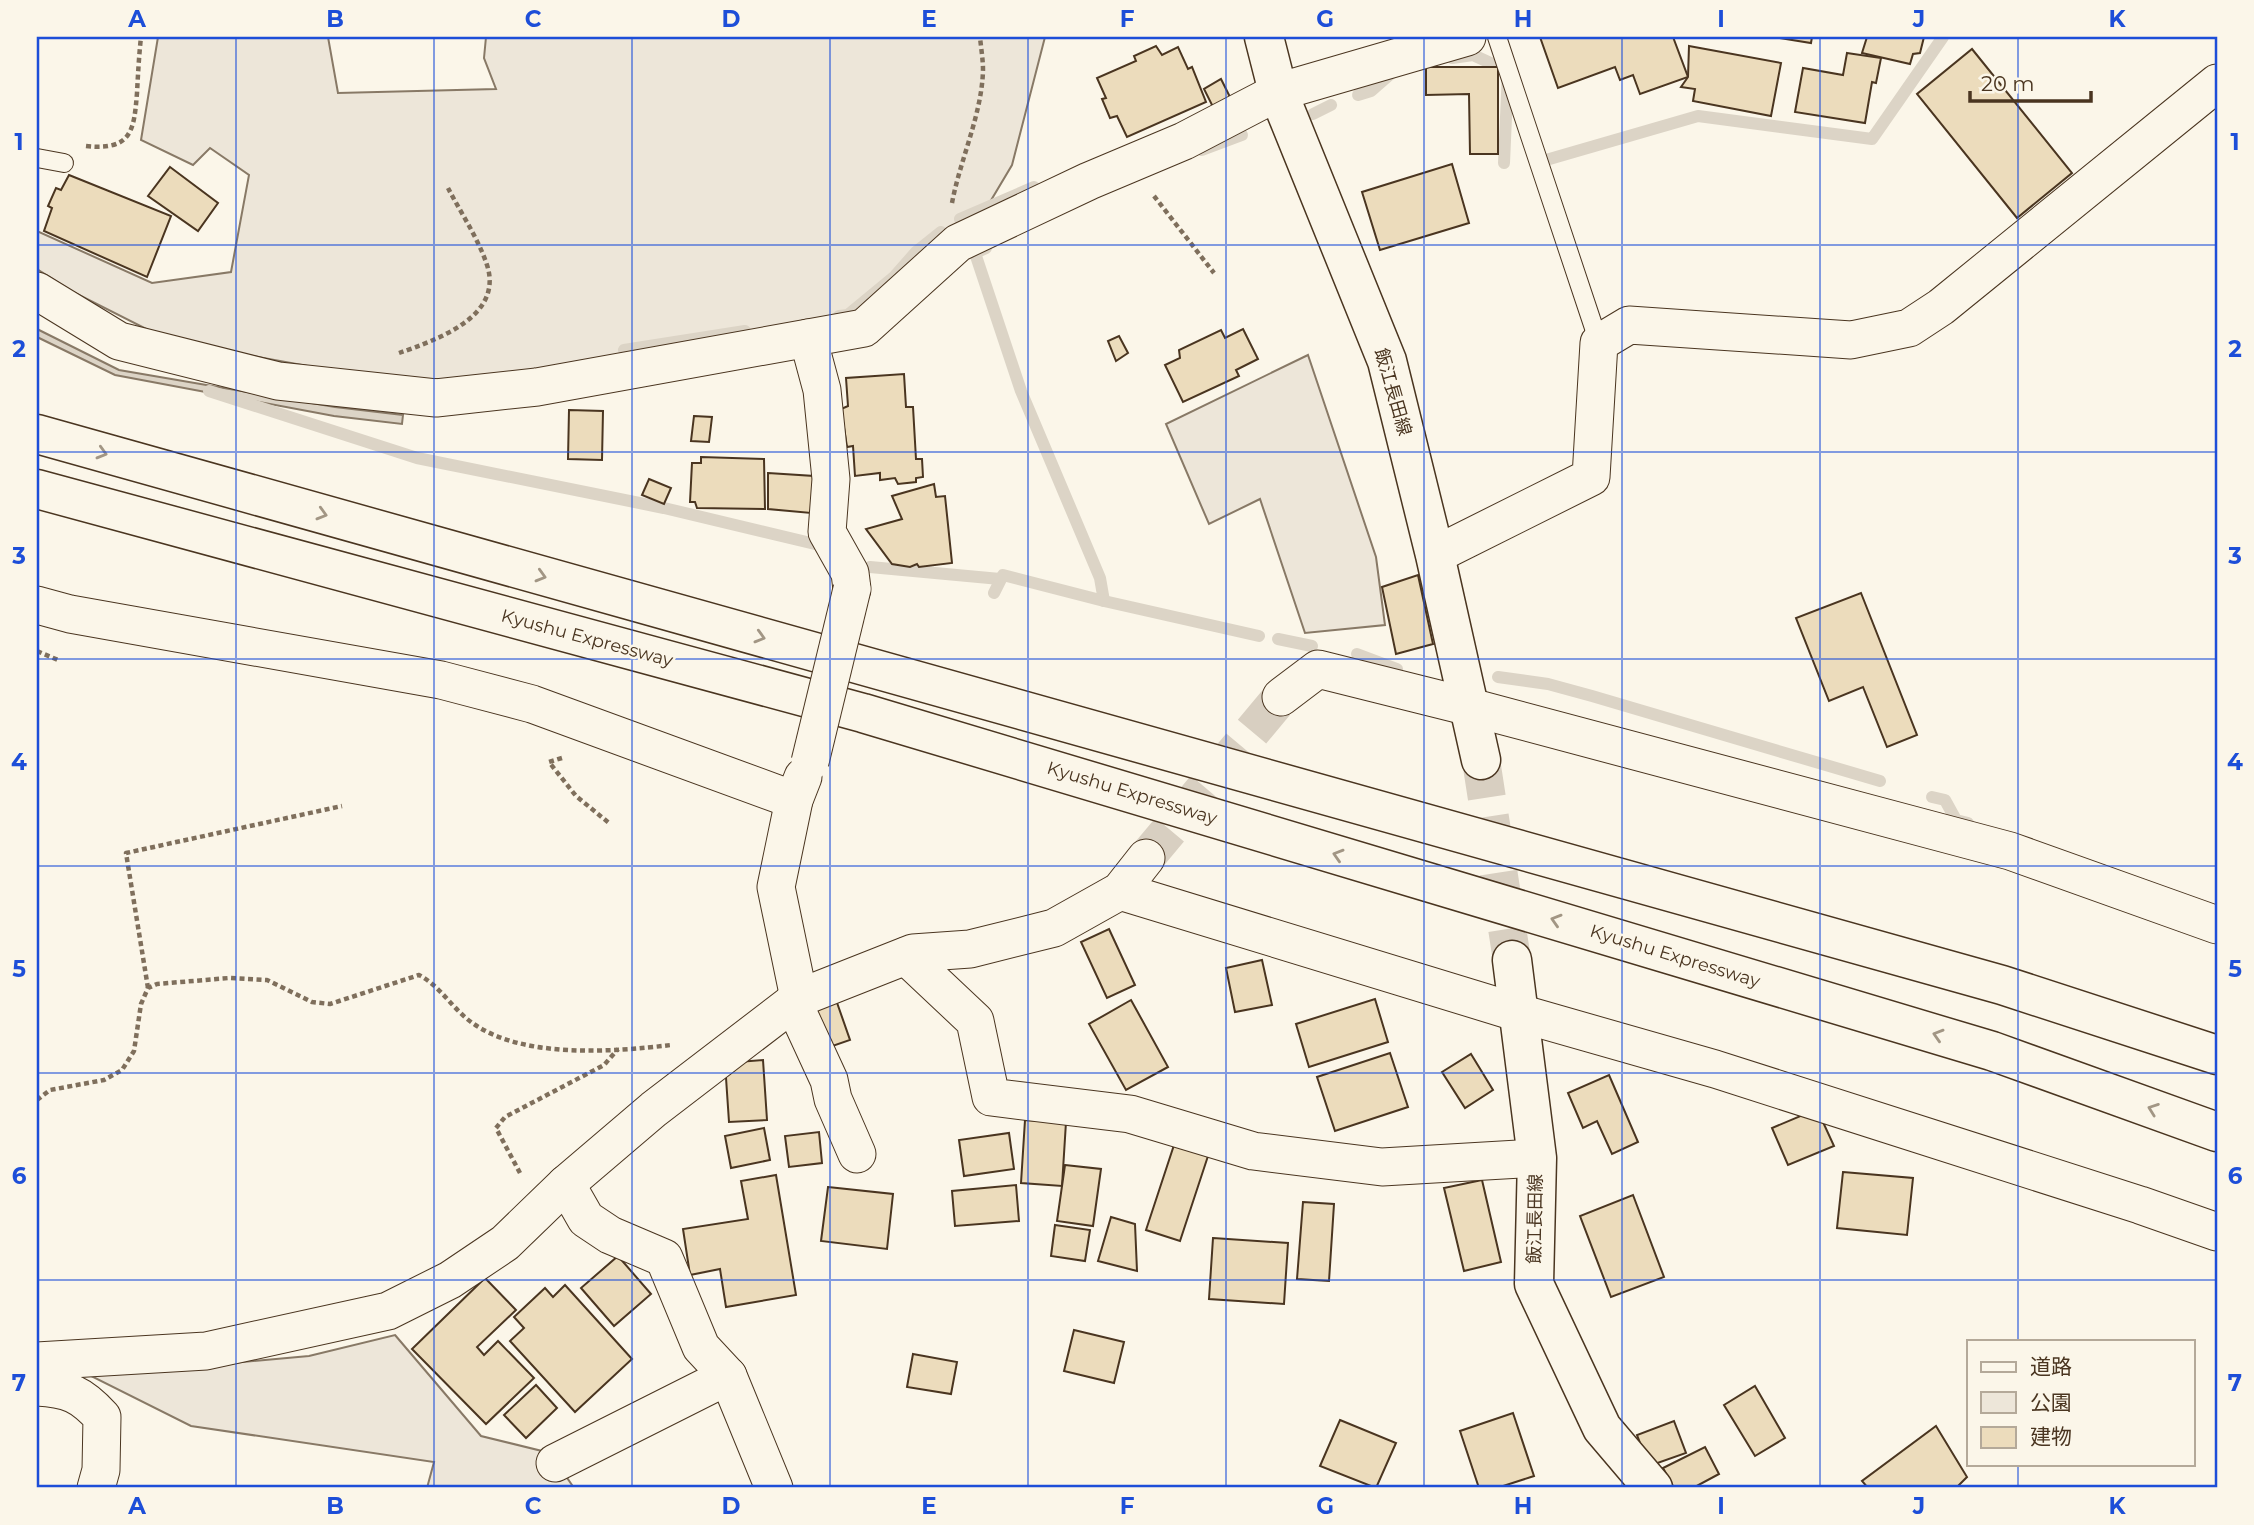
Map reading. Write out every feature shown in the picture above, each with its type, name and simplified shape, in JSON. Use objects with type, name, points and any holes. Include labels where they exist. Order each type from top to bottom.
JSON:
[{"type":"main road","name":"飯江長田線","points":[[1264,37],[1278,92],[1387,361],[1435,555],[1481,760]]},
{"type":"main road","points":[[37,434],[1988,981],[2217,1055]]},
{"type":"main road","name":"Kyushu Expressway","points":[[37,489],[863,713],[1992,1051],[2217,1132]]},
{"type":"main road","name":"飯江長田線","points":[[1512,960],[1536,1158],[1534,1284],[1602,1428],[1653,1488]]},
{"type":"street","points":[[37,291],[119,341],[278,382],[436,398],[537,387],[864,328],[958,243],[1184,141],[1278,92],[1404,46],[1467,37]]},
{"type":"street","points":[[1435,555],[1591,477],[1600,343],[1629,325],[1850,340],[1909,328],[1941,307],[2217,83]]},
{"type":"street","points":[[808,338],[822,390],[831,478],[827,532],[850,573],[852,589],[810,762],[794,800],[776,887],[796,1000],[857,1154]]},
{"type":"street","points":[[37,605],[70,614],[441,680],[531,704],[794,800]]},
{"type":"street","points":[[1281,697],[1318,669],[2010,851],[2217,925]]},
{"type":"street","points":[[37,1361],[206,1350],[388,1311],[450,1280],[505,1243],[566,1184],[654,1109],[796,1000],[913,953],[970,949],[1054,928],[1120,891],[1146,858]]},
{"type":"street","points":[[1120,891],[1519,1013],[1715,1069],[2217,1232]]},
{"type":"street","points":[[906,956],[975,1021],[991,1097],[1130,1114],[1253,1151],[1382,1167],[1536,1158]]},
{"type":"street","points":[[566,1184],[586,1219],[610,1235],[664,1258],[701,1347],[728,1376],[773,1488]]},
{"type":"street","points":[[555,1463],[728,1376]]},
{"type":"street","points":[[37,1387],[55,1388],[84,1398],[102,1418],[101,1470],[96,1488]]},
{"type":"lane","points":[[1497,37],[1600,343]]},
{"type":"lane","points":[[37,158],[64,163]]},
{"type":"path","points":[[83,145],[112,146],[125,139],[134,125],[141,37]]},
{"type":"path","points":[[958,243],[951,227],[950,213],[973,126],[983,71],[980,37]]},
{"type":"path","points":[[1130,164],[1214,273]]},
{"type":"path","points":[[389,356],[439,339],[484,305],[490,289],[488,267],[448,188]]},
{"type":"path","points":[[37,651],[58,660]]},
{"type":"path","points":[[567,758],[549,762],[576,796],[609,823]]},
{"type":"path","points":[[37,1100],[50,1090],[104,1080],[122,1070],[134,1051],[141,1004],[148,988],[127,853],[342,806]]},
{"type":"path","points":[[148,988],[229,978],[267,980],[312,1002],[330,1004],[419,975],[431,982],[450,1004],[472,1023],[505,1040],[558,1050],[618,1049],[683,1042]]},
{"type":"path","points":[[522,1175],[496,1128],[505,1117],[604,1065],[618,1049]]},
{"type":"green space","points":[[158,37],[328,37],[338,93],[496,89],[484,58],[486,37],[1045,37],[1012,165],[984,212],[857,316],[538,372],[401,383],[170,341],[73,292],[37,269],[37,231],[152,283],[231,272],[249,175],[210,148],[193,165],[141,140]]},
{"type":"green space","points":[[1308,355],[1376,557],[1385,625],[1305,633],[1260,499],[1209,524],[1166,424]]},
{"type":"green space","points":[[395,1335],[481,1436],[550,1453],[574,1488],[427,1488],[434,1462],[191,1426],[91,1376],[309,1356]]},
{"type":"shaded area","points":[[37,329],[119,370],[335,407],[403,415],[402,424],[334,416],[115,375],[37,337]]},
{"type":"building","points":[[1540,37],[1673,37],[1688,77],[1640,94],[1633,75],[1620,80],[1615,67],[1558,88]]},
{"type":"building","points":[[1773,37],[1812,37],[1811,43]]},
{"type":"building","points":[[1867,37],[1924,37],[1920,53],[1913,54],[1910,64],[1862,53]]},
{"type":"building","points":[[1156,46],[1162,55],[1178,47],[1188,69],[1192,67],[1206,102],[1127,137],[1117,116],[1110,118],[1102,99],[1106,98],[1097,78],[1136,61],[1134,56]]},
{"type":"building","points":[[1689,46],[1781,63],[1771,116],[1693,101],[1695,89],[1681,87],[1688,77]]},
{"type":"building","points":[[1972,49],[2072,173],[2017,218],[1917,94]]},
{"type":"building","points":[[1847,53],[1881,58],[1876,83],[1872,82],[1865,123],[1795,112],[1803,68],[1843,75]]},
{"type":"building","points":[[1426,67],[1498,67],[1498,154],[1470,154],[1469,94],[1426,95]]},
{"type":"building","points":[[1221,79],[1231,99],[1213,107],[1204,89]]},
{"type":"building","points":[[1452,164],[1469,223],[1380,250],[1362,192]]},
{"type":"building","points":[[170,167],[218,203],[198,231],[148,196]]},
{"type":"building","points":[[69,175],[171,216],[147,277],[44,231],[52,208],[48,206],[56,188],[61,190]]},
{"type":"building","points":[[1243,329],[1258,359],[1236,370],[1239,376],[1183,402],[1165,365],[1180,358],[1179,350],[1221,330],[1225,338]]},
{"type":"building","points":[[1119,336],[1128,353],[1116,361],[1108,341]]},
{"type":"building","points":[[904,374],[906,407],[913,407],[916,459],[922,459],[923,477],[916,478],[916,482],[898,484],[895,478],[880,480],[880,473],[855,476],[853,446],[847,447],[841,409],[848,406],[846,378]]},
{"type":"building","points":[[569,410],[603,411],[602,460],[568,459]]},
{"type":"building","points":[[694,416],[712,417],[709,442],[691,441]]},
{"type":"building","points":[[701,457],[764,459],[765,509],[697,508],[695,502],[690,502],[692,463],[701,463]]},
{"type":"building","points":[[768,473],[814,476],[811,513],[768,509]]},
{"type":"building","points":[[649,479],[671,488],[664,504],[642,495]]},
{"type":"building","points":[[934,484],[936,497],[945,496],[952,563],[919,567],[917,564],[910,567],[892,564],[866,529],[902,519],[892,496]]},
{"type":"building","points":[[1418,575],[1433,644],[1396,654],[1382,587]]},
{"type":"building","points":[[1861,593],[1917,735],[1887,747],[1863,687],[1829,701],[1796,618]]},
{"type":"building","points":[[1109,929],[1135,985],[1107,998],[1081,942]]},
{"type":"building","points":[[1262,960],[1272,1005],[1235,1012],[1226,968]]},
{"type":"building","points":[[834,994],[850,1040],[818,1051],[802,1005]]},
{"type":"building","points":[[1375,999],[1388,1042],[1309,1067],[1296,1024]]},
{"type":"building","points":[[1131,1000],[1168,1067],[1126,1090],[1089,1024]]},
{"type":"building","points":[[1390,1053],[1408,1107],[1335,1131],[1317,1077]]},
{"type":"building","points":[[1471,1054],[1493,1090],[1465,1108],[1442,1072]]},
{"type":"building","points":[[763,1060],[767,1120],[729,1122],[725,1063]]},
{"type":"building","points":[[1609,1075],[1638,1142],[1612,1154],[1597,1121],[1583,1128],[1568,1093]]},
{"type":"building","points":[[1817,1109],[1834,1146],[1788,1165],[1772,1128]]},
{"type":"building","points":[[1025,1120],[1066,1122],[1062,1186],[1021,1183]]},
{"type":"building","points":[[764,1128],[770,1160],[731,1168],[725,1136]]},
{"type":"building","points":[[819,1132],[822,1163],[789,1167],[785,1136]]},
{"type":"building","points":[[1009,1133],[1014,1169],[964,1176],[959,1140]]},
{"type":"building","points":[[1175,1142],[1209,1153],[1180,1241],[1146,1230]]},
{"type":"building","points":[[1065,1165],[1101,1169],[1093,1226],[1057,1221]]},
{"type":"building","points":[[1843,1172],[1913,1178],[1907,1235],[1837,1228]]},
{"type":"building","points":[[776,1175],[796,1295],[726,1307],[720,1269],[690,1275],[683,1229],[748,1219],[741,1181]]},
{"type":"building","points":[[1482,1180],[1501,1262],[1464,1271],[1444,1188]]},
{"type":"building","points":[[1016,1185],[1019,1221],[955,1226],[952,1191]]},
{"type":"building","points":[[828,1187],[893,1194],[887,1249],[821,1241]]},
{"type":"building","points":[[1633,1195],[1664,1277],[1611,1297],[1580,1216]]},
{"type":"building","points":[[1303,1202],[1334,1204],[1329,1281],[1297,1279]]},
{"type":"building","points":[[1111,1217],[1135,1224],[1137,1271],[1098,1261]]},
{"type":"building","points":[[1055,1225],[1090,1230],[1085,1261],[1051,1256]]},
{"type":"building","points":[[1213,1238],[1288,1243],[1284,1304],[1209,1299]]},
{"type":"building","points":[[618,1256],[651,1294],[614,1326],[581,1288]]},
{"type":"building","points":[[485,1278],[516,1310],[477,1347],[484,1355],[498,1341],[534,1378],[486,1424],[412,1349]]},
{"type":"building","points":[[565,1285],[632,1359],[575,1412],[510,1341],[524,1328],[514,1317],[545,1288],[553,1297]]},
{"type":"building","points":[[1074,1330],[1124,1342],[1114,1383],[1064,1371]]},
{"type":"building","points":[[913,1354],[957,1362],[951,1394],[907,1387]]},
{"type":"building","points":[[536,1385],[557,1408],[526,1438],[504,1415]]},
{"type":"building","points":[[1755,1386],[1785,1438],[1755,1456],[1724,1405]]},
{"type":"building","points":[[1513,1413],[1534,1476],[1497,1488],[1479,1488],[1460,1431]]},
{"type":"building","points":[[1340,1420],[1396,1443],[1376,1488],[1320,1466]]},
{"type":"building","points":[[1674,1421],[1686,1453],[1649,1466],[1637,1435]]},
{"type":"building","points":[[1936,1426],[1967,1477],[1956,1488],[1868,1488],[1862,1481]]},
{"type":"building","points":[[1705,1447],[1719,1474],[1693,1488],[1674,1488],[1663,1468]]},
{"type":"waterway","points":[[1546,160],[1698,116],[1872,139],[1943,37]]},
{"type":"waterway","points":[[1452,58],[1473,55],[1508,71],[1504,163]]},
{"type":"waterway","points":[[1358,95],[1371,91],[1395,70]]},
{"type":"waterway","points":[[1313,114],[1331,105]]},
{"type":"waterway","points":[[1202,150],[1242,135]]},
{"type":"waterway","points":[[960,219],[1034,187]]},
{"type":"waterway","points":[[839,316],[848,315],[894,277],[916,252],[941,232]]},
{"type":"waterway","points":[[986,248],[975,253],[1021,391],[1100,578],[1104,601]]},
{"type":"waterway","points":[[624,350],[745,331]]},
{"type":"waterway","points":[[209,391],[417,458],[664,508],[815,544]]},
{"type":"waterway","points":[[870,567],[1000,579]]},
{"type":"waterway","points":[[994,593],[1003,575],[1259,636]]},
{"type":"waterway","points":[[1278,639],[1312,646]]},
{"type":"waterway","points":[[1357,654],[1397,669]]},
{"type":"waterway","points":[[1498,677],[1548,684],[1880,781]]},
{"type":"waterway","points":[[1932,797],[1945,800],[1956,820],[1968,823]]},
{"type":"tunnel","points":[[1146,858],[1281,697]]},
{"type":"tunnel","points":[[1481,760],[1512,960]]}]
